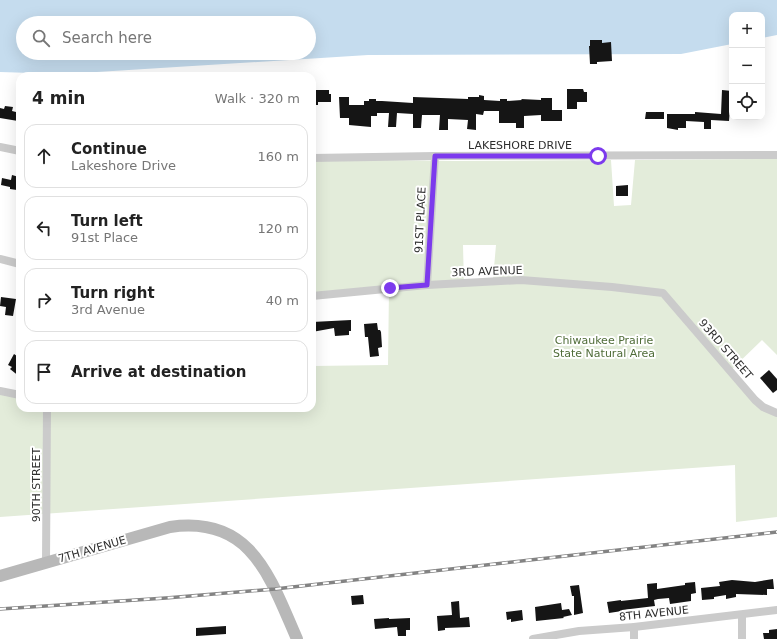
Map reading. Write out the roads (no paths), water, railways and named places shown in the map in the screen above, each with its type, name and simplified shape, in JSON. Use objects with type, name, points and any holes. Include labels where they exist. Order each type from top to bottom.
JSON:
[{"type":"street","points":[[0,147],[16,150]]},
{"type":"street","name":"LAKESHORE DRIVE","points":[[316,158],[777,155]]},
{"type":"street","name":"91ST PLACE","points":[[427,285],[435,156]]},
{"type":"street","points":[[0,260],[16,263]]},
{"type":"street","name":"3RD AVENUE","points":[[316,296],[427,285],[521,280],[612,286],[663,293]]},
{"type":"street","name":"93RD STREET","points":[[663,293],[755,400],[764,407],[777,413]]},
{"type":"street","points":[[0,390],[16,394]]},
{"type":"street","name":"90TH STREET","points":[[46,563],[47,412]]},
{"type":"street","name":"7TH AVENUE","points":[[0,576],[170,527],[185,525],[211,527],[229,533],[246,546],[262,565],[268,574],[297,639]]},
{"type":"street","name":"8TH AVENUE","points":[[532,639],[579,631],[634,627],[777,610]]},
{"type":"street","points":[[742,615],[742,639]]},
{"type":"street","points":[[634,627],[634,639]]},
{"type":"water","points":[[0,0],[777,0],[777,35],[765,37],[765,12],[729,12],[729,45],[681,54],[368,55],[316,58],[316,16],[16,16],[16,60],[288,60],[97,72],[0,72]]},
{"type":"railway","points":[[0,609],[275,589],[777,532]]},
{"type":"park label","name":"Chiwaukee Prairie State Natural Area","points":[[604,346]]}]
